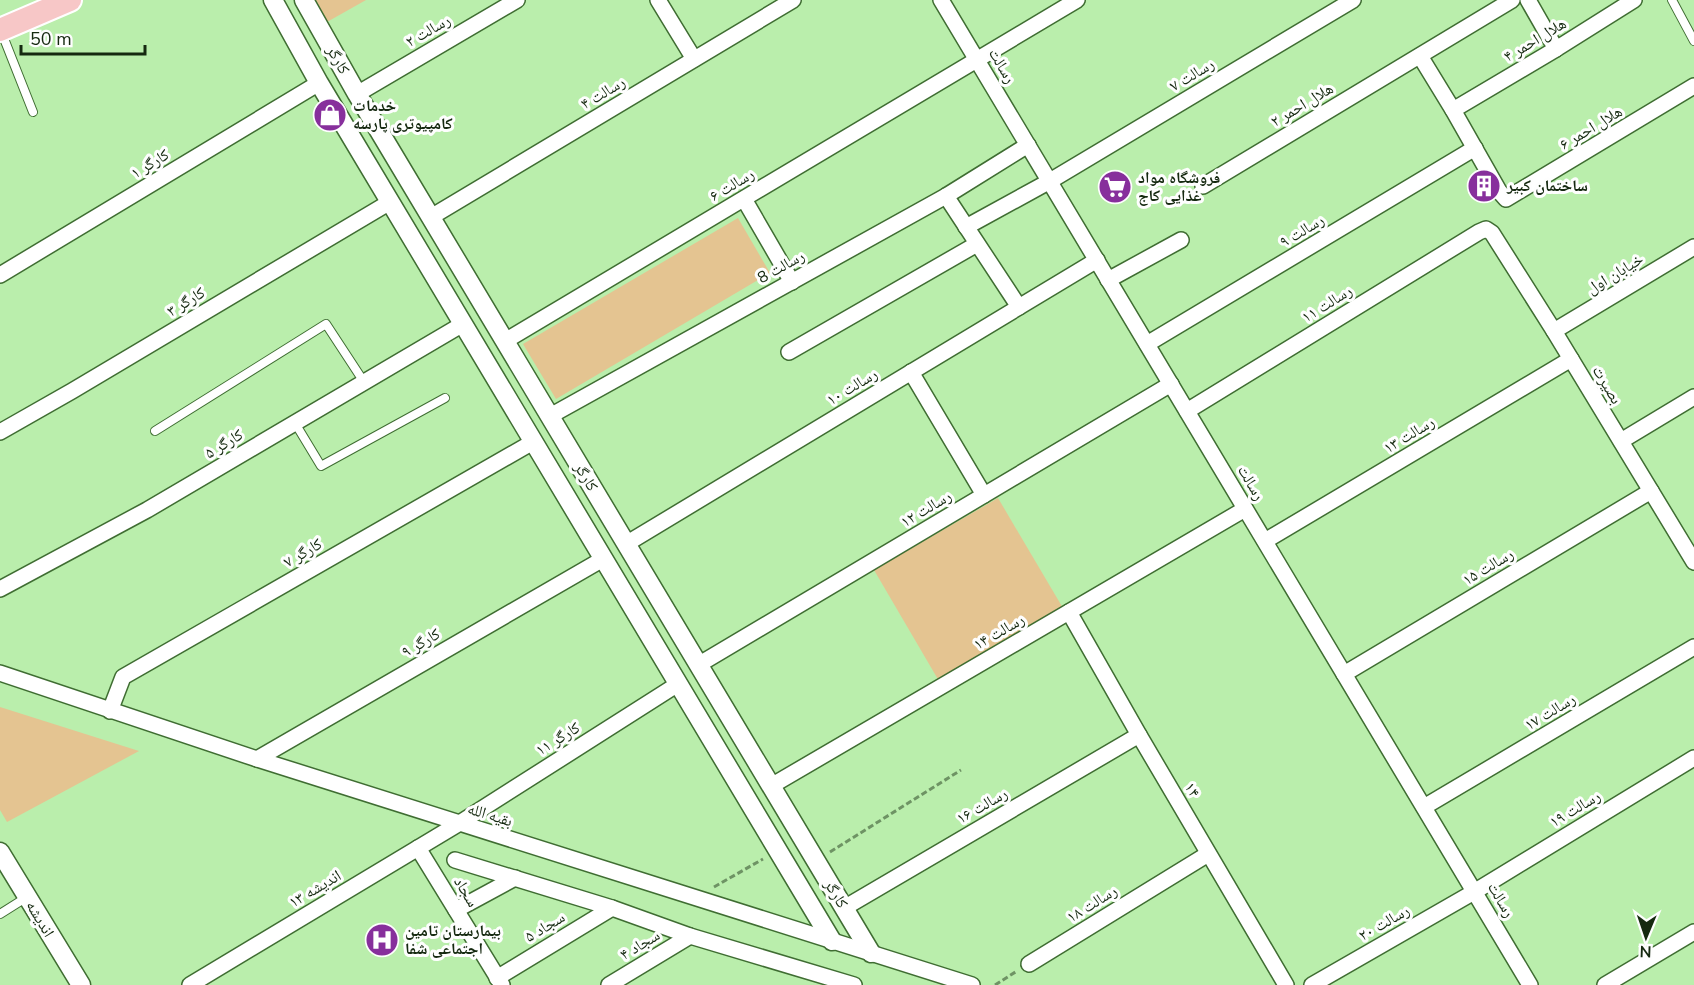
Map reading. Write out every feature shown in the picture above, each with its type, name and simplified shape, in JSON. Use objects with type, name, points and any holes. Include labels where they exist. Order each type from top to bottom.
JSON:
[{"type":"main road","points":[[0,30],[70,0]]},
{"type":"street","name":"کارگر","points":[[273,0],[319,83],[832,941]]},
{"type":"street","name":"کارگر","points":[[304,0],[357,94],[871,953]]},
{"type":"street","name":"رسالت ۲","points":[[357,94],[517,0]]},
{"type":"street","points":[[658,0],[694,59]]},
{"type":"street","name":"رسالت ۴","points":[[431,217],[793,0]]},
{"type":"street","name":"رسالت","points":[[941,0],[1530,985]]},
{"type":"street","name":"رسالت ۶","points":[[505,340],[1077,0]]},
{"type":"street","name":"رسالت ۷","points":[[966,227],[1050,181],[1333,5],[1353,0]]},
{"type":"street","name":"هلال احمر ۲","points":[[1203,186],[1512,0]]},
{"type":"street","points":[[1528,0],[1556,49]]},
{"type":"street","name":"هلال احمر ۴","points":[[1453,110],[1634,0]]},
{"type":"street","points":[[1420,56],[1475,148]]},
{"type":"street","name":"کارگر ۱","points":[[0,275],[319,83]]},
{"type":"street","name":"هلال احمر ۶","points":[[1475,148],[1499,191],[1506,199],[1694,86]]},
{"type":"street","name":"رسالت 8","points":[[550,416],[946,196],[1028,145]]},
{"type":"street","name":"رسالت ۹","points":[[1147,344],[1475,148]]},
{"type":"street","points":[[946,196],[1019,307]]},
{"type":"street","points":[[744,199],[792,282]]},
{"type":"street","name":"کارگر ۳","points":[[0,432],[390,202]]},
{"type":"street","name":"بصیرت","points":[[1486,229],[1492,233],[1554,331],[1651,491],[1689,544],[1694,562]]},
{"type":"street","name":"رسالت ۱۱","points":[[1187,411],[1486,229]]},
{"type":"street","points":[[1108,279],[1181,240]]},
{"type":"street","points":[[789,352],[977,244]]},
{"type":"street","name":"خیابان اول","points":[[1554,331],[1694,247]]},
{"type":"street","points":[[433,274],[457,260]]},
{"type":"street","name":"رسالت ۱۰","points":[[626,544],[1097,260]]},
{"type":"street","name":"کارگر ۵","points":[[0,589],[147,510],[463,324]]},
{"type":"street","name":"رسالت ۱۳","points":[[1265,541],[1571,359]]},
{"type":"street","points":[[912,372],[984,495]]},
{"type":"street","name":"رسالت ۱۲","points":[[698,665],[1171,384]]},
{"type":"street","points":[[1621,441],[1694,397]]},
{"type":"street","name":"کارگر ۷","points":[[110,711],[123,677],[533,441]]},
{"type":"street","name":"رسالت ۱۵","points":[[1344,674],[1651,491]]},
{"type":"street","name":"رسالت ۱۴","points":[[771,786],[1245,508]]},
{"type":"street","name":"کارگر ۹","points":[[257,759],[603,559]]},
{"type":"street","name":"۱۴","points":[[1068,612],[1286,985]]},
{"type":"street","name":"رسالت ۱۷","points":[[1424,807],[1694,647]]},
{"type":"street","name":"بقیه الله","points":[[0,673],[458,824],[972,985]]},
{"type":"street","name":"کارگر ۱۱","points":[[458,824],[678,684]]},
{"type":"street","name":"رسالت ۱۶","points":[[844,908],[1139,735]]},
{"type":"street","name":"رسالت ۱۹","points":[[1474,892],[1694,758]]},
{"type":"street","name":"اندیشه ۱۳","points":[[190,985],[458,824]]},
{"type":"street","name":"سجاد","points":[[418,848],[500,981]]},
{"type":"street","name":"اندیشه","points":[[0,852],[81,985]]},
{"type":"street","name":"رسالت ۱۸","points":[[1029,964],[1208,854]]},
{"type":"street","points":[[455,860],[612,908],[690,936],[854,985]]},
{"type":"street","points":[[456,910],[515,878]]},
{"type":"street","name":"رسالت ۲۰","points":[[1312,985],[1474,892]]},
{"type":"street","name":"سجاد ۵","points":[[500,981],[612,908]]},
{"type":"street","points":[[1605,985],[1694,932]]},
{"type":"street","name":"سجاد ۴","points":[[609,985],[690,936]]},
{"type":"street","points":[[812,985],[826,976]]},
{"type":"lane","points":[[1672,0],[1694,41]]},
{"type":"lane","points":[[0,30],[33,112]]},
{"type":"lane","points":[[155,431],[326,324],[364,382]]},
{"type":"lane","points":[[294,423],[321,466],[445,398]]},
{"type":"lane","points":[[0,914],[27,897]]},
{"type":"path","points":[[815,860],[961,770]]},
{"type":"path","points":[[695,898],[778,851]]},
{"type":"path","points":[[995,985],[1029,964]]},
{"type":"shaded area","points":[[314,0],[366,0],[327,22]]},
{"type":"shaded area","points":[[738,218],[770,273],[556,399],[523,344]]},
{"type":"shaded area","points":[[998,498],[1070,620],[946,693],[874,570]]},
{"type":"shaded area","points":[[0,707],[139,751],[7,822],[0,810]]},
{"type":"place","name":"خدمات کامپیوتری پارسه","points":[[330,115]]},
{"type":"place","name":"ساختمان کبیر","points":[[1484,186]]},
{"type":"place","name":"فروشگاه مواد غذایی کاج","points":[[1115,187]]},
{"type":"place","name":"بیمارستان تامین اجتماعی شفا","points":[[382,940]]}]
